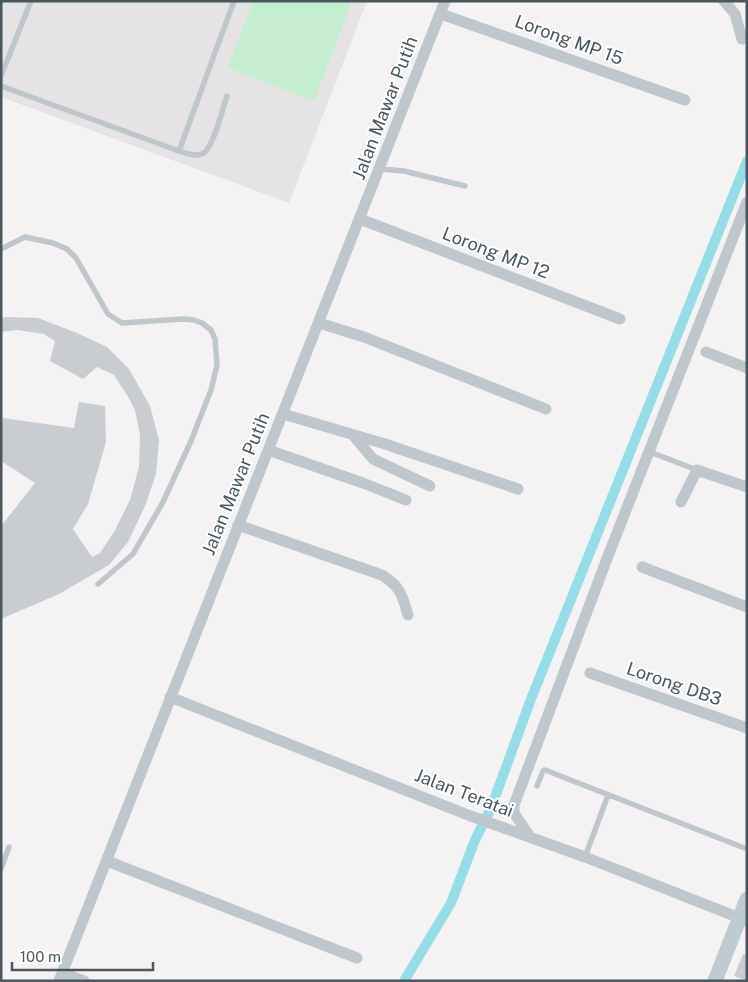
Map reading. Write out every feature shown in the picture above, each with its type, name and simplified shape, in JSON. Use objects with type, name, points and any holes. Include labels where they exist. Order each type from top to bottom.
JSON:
[{"type":"street","name":"Jalan Mawar Putih","points":[[60,977],[445,1]]},
{"type":"street","points":[[724,1],[735,14],[742,39]]},
{"type":"street","name":"Lorong MP 15","points":[[441,14],[685,100]]},
{"type":"street","points":[[530,837],[514,813],[514,806],[608,556],[747,202]]},
{"type":"street","name":"Lorong MP 12","points":[[360,219],[620,319]]},
{"type":"street","points":[[319,323],[371,340],[546,409]]},
{"type":"street","points":[[706,352],[747,368]]},
{"type":"street","points":[[283,414],[385,444],[518,489]]},
{"type":"street","points":[[353,435],[373,459],[430,486]]},
{"type":"street","points":[[268,450],[406,500]]},
{"type":"street","points":[[681,502],[697,470],[747,487]]},
{"type":"street","points":[[238,525],[382,575],[398,587],[408,615]]},
{"type":"street","points":[[642,567],[747,607]]},
{"type":"street","name":"Lorong DB3","points":[[590,673],[747,728]]},
{"type":"street","name":"Jalan Teratai","points":[[170,697],[468,815],[585,857],[743,919]]},
{"type":"street","points":[[107,861],[357,958]]},
{"type":"street","points":[[716,981],[743,919],[747,899]]},
{"type":"street","points":[[60,977],[84,981]]},
{"type":"lane","points":[[1,76],[32,1]]},
{"type":"lane","points":[[179,151],[234,1]]},
{"type":"lane","points":[[1,86],[179,151],[195,155],[203,154],[207,150],[227,96]]},
{"type":"lane","points":[[380,169],[404,171],[464,186]]},
{"type":"lane","points":[[1,249],[25,237],[54,243],[67,249],[76,258],[108,314],[122,323],[194,320],[211,330],[215,339],[217,365],[211,390],[191,442],[163,502],[133,554],[98,584]]},
{"type":"lane","points":[[650,452],[697,470]]},
{"type":"lane","points":[[537,786],[545,770],[747,850]]},
{"type":"lane","points":[[585,857],[608,795]]},
{"type":"lane","points":[[1,869],[9,847]]},
{"type":"shaded area","points":[[1,1],[367,1],[289,203],[1,97]]},
{"type":"green space","points":[[253,1],[352,1],[314,101],[228,68]]},
{"type":"building","points":[[1,318],[38,318],[107,347],[129,369],[150,406],[159,440],[156,474],[145,506],[128,542],[109,565],[59,594],[1,619],[1,526],[35,483],[1,461],[3,418],[74,428],[79,402],[105,406],[106,442],[88,504],[73,529],[92,557],[100,553],[114,532],[130,500],[139,467],[140,435],[135,410],[114,375],[97,367],[83,379],[50,361],[55,341],[44,334],[17,330],[1,332]]},
{"type":"building","points":[[743,954],[747,956],[747,981],[734,976]]},
{"type":"waterway","points":[[404,981],[451,903],[475,840],[491,808],[531,699],[747,161]]}]
